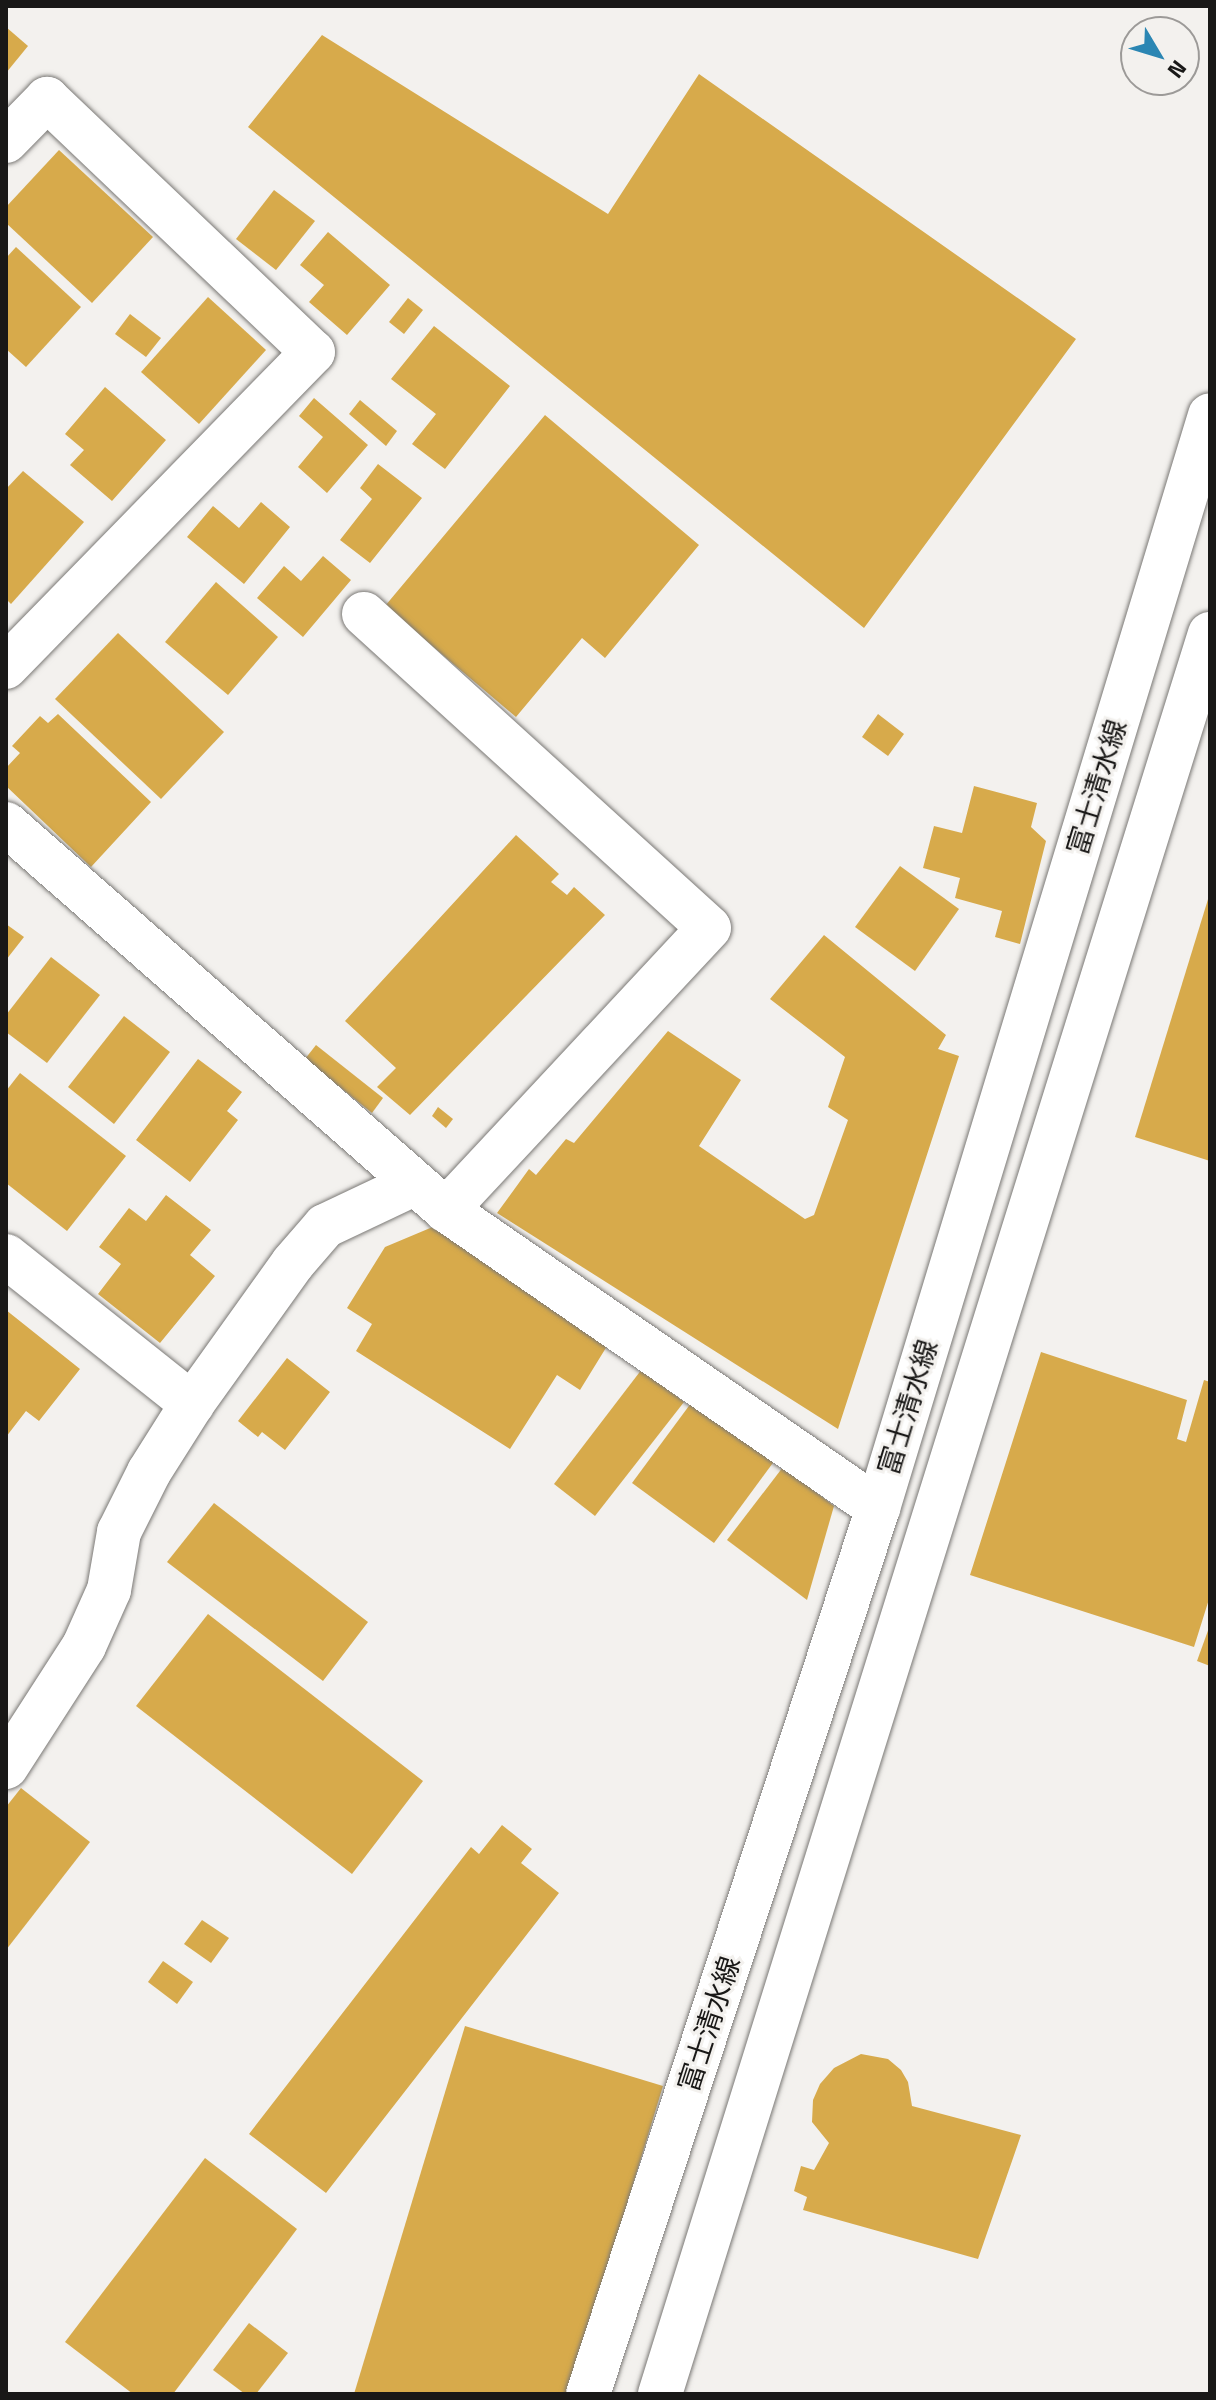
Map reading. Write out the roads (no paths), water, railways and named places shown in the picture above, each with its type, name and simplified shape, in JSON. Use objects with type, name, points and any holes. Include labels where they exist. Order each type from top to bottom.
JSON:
[{"type":"main road","points":[[6,141],[47,99],[313,352],[6,667]]},
{"type":"main road","name":"富士清水線","points":[[588,2394],[878,1508],[1210,415]]},
{"type":"main road","points":[[6,1767],[84,1646],[109,1590],[119,1532],[149,1472],[192,1404],[293,1263],[325,1226],[430,1197],[709,928],[364,614]]},
{"type":"main road","name":"富士清水線","points":[[660,2394],[1210,634]]},
{"type":"main road","points":[[6,824],[430,1197],[878,1508]]},
{"type":"main road","points":[[6,1256],[192,1404]]}]
